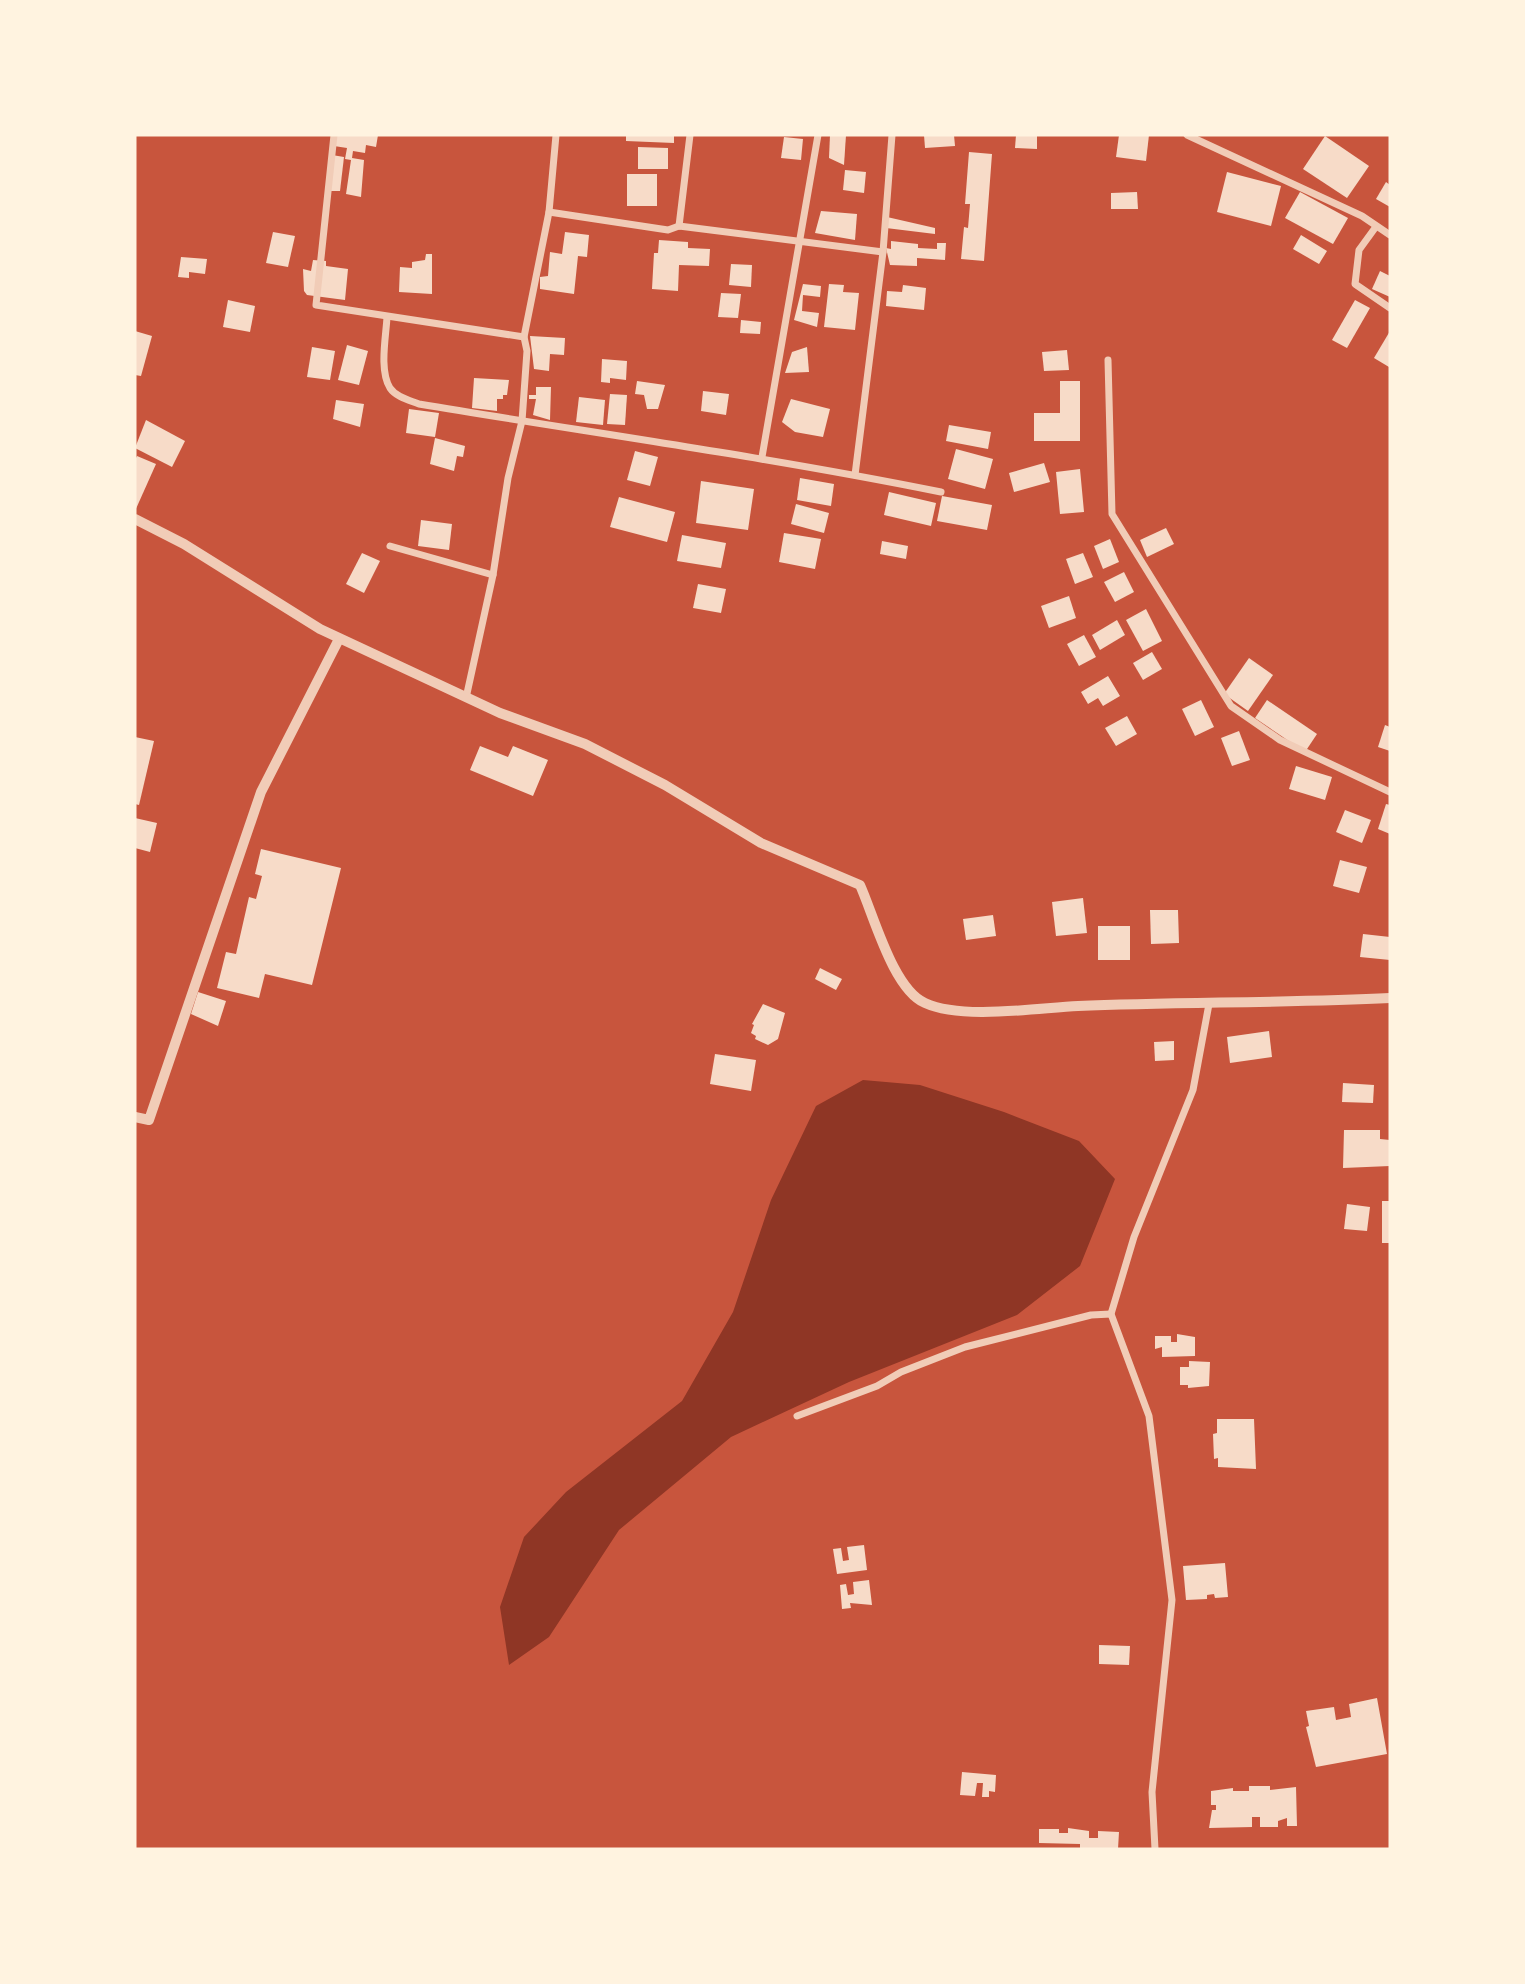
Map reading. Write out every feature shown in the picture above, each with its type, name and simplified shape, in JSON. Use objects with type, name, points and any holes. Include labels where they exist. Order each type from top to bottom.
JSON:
[{"type":"street","points":[[334,135],[316,305],[524,337]]},
{"type":"street","points":[[466,698],[493,575],[508,478],[522,421],[527,351],[524,337],[549,212],[556,135]]},
{"type":"street","points":[[679,226],[690,135]]},
{"type":"street","points":[[762,457],[818,135]]},
{"type":"street","points":[[855,475],[883,252],[892,135]]},
{"type":"street","points":[[1187,135],[1362,216],[1375,228],[1390,236]]},
{"type":"street","points":[[549,212],[668,230],[679,226],[883,252]]},
{"type":"street","points":[[1375,228],[1359,250],[1355,285],[1390,308]]},
{"type":"street","points":[[387,317],[385,373],[390,388],[397,395],[419,404],[762,457],[836,475],[855,475],[942,492]]},
{"type":"street","points":[[1108,360],[1112,514],[1231,706],[1280,740],[1390,792]]},
{"type":"street","points":[[135,519],[184,544],[339,639],[466,698],[584,744],[665,785],[761,843],[860,885],[893,965],[906,986],[925,1003],[965,1010],[1009,1012],[1075,1006],[1390,998]]},
{"type":"street","points":[[390,546],[493,575]]},
{"type":"street","points":[[135,1117],[149,1119],[261,792],[339,639]]},
{"type":"street","points":[[1155,1849],[1152,1791],[1172,1600],[1149,1416],[1111,1314],[1134,1237],[1193,1090],[1209,1004]]},
{"type":"street","points":[[797,1416],[877,1386],[901,1372],[965,1347],[1091,1315],[1111,1314]]},
{"type":"shaded area","points":[[863,1080],[920,1085],[1004,1112],[1079,1141],[1115,1179],[1080,1266],[1017,1315],[849,1382],[731,1437],[619,1530],[549,1637],[509,1665],[500,1607],[524,1537],[566,1492],[682,1401],[733,1312],[771,1200],[816,1106]]},
{"type":"building","points":[[336,135],[378,135],[376,147],[366,145],[365,153],[353,151],[352,158],[364,160],[361,197],[346,194],[351,160],[345,159],[347,148],[334,146]]},
{"type":"building","points":[[626,135],[674,135],[674,143],[626,141]]},
{"type":"building","points":[[830,135],[846,135],[844,165],[829,158]]},
{"type":"building","points":[[924,135],[954,135],[955,146],[925,148]]},
{"type":"building","points":[[1016,135],[1037,135],[1037,149],[1015,148]]},
{"type":"building","points":[[1119,135],[1149,135],[1146,161],[1116,157]]},
{"type":"building","points":[[1325,136],[1369,166],[1347,198],[1303,169]]},
{"type":"building","points":[[784,137],[803,139],[801,160],[781,158]]},
{"type":"building","points":[[638,147],[668,148],[668,169],[638,169]]},
{"type":"building","points":[[969,152],[992,154],[984,261],[961,259],[964,227],[968,228],[970,204],[965,204]]},
{"type":"building","points":[[332,155],[344,157],[340,191],[327,191]]},
{"type":"building","points":[[845,170],[866,172],[864,193],[843,190]]},
{"type":"building","points":[[1227,172],[1281,186],[1271,226],[1217,212]]},
{"type":"building","points":[[627,174],[657,174],[657,206],[627,206]]},
{"type":"building","points":[[1386,182],[1390,185],[1390,207],[1376,199]]},
{"type":"building","points":[[1137,192],[1138,209],[1111,209],[1111,193]]},
{"type":"building","points":[[1300,192],[1348,218],[1333,244],[1285,218]]},
{"type":"building","points":[[821,211],[857,214],[855,240],[815,233]]},
{"type":"building","points":[[887,217],[935,228],[935,234],[886,228]]},
{"type":"building","points":[[273,232],[295,236],[288,267],[266,263]]},
{"type":"building","points":[[565,232],[589,235],[587,257],[578,256],[574,294],[540,289],[540,277],[548,276],[550,252],[562,254]]},
{"type":"building","points":[[1301,235],[1327,251],[1319,264],[1293,249]]},
{"type":"building","points":[[659,240],[688,242],[688,248],[710,249],[709,266],[679,265],[678,291],[652,289],[654,253],[658,253]]},
{"type":"building","points":[[891,241],[918,244],[918,248],[937,249],[937,243],[946,243],[945,260],[917,258],[917,266],[890,265],[886,248],[891,249]]},
{"type":"building","points":[[426,254],[432,254],[432,294],[399,292],[400,267],[412,268],[412,262],[425,260]]},
{"type":"building","points":[[181,257],[207,259],[205,274],[189,272],[189,278],[178,277]]},
{"type":"building","points":[[313,260],[326,261],[326,266],[348,269],[345,300],[307,295],[304,291],[303,269],[311,271]]},
{"type":"building","points":[[731,264],[752,265],[751,287],[729,285]]},
{"type":"building","points":[[1380,271],[1390,276],[1390,297],[1372,289]]},
{"type":"building","points":[[803,284],[821,286],[820,297],[803,295],[802,311],[819,313],[817,327],[794,320]]},
{"type":"building","points":[[829,284],[844,285],[843,292],[859,293],[855,330],[824,327]]},
{"type":"building","points":[[903,285],[926,288],[924,310],[886,306],[887,291],[902,292]]},
{"type":"building","points":[[721,293],[741,294],[738,318],[718,317]]},
{"type":"building","points":[[228,300],[255,306],[250,332],[223,327]]},
{"type":"building","points":[[1355,300],[1370,308],[1347,348],[1332,340]]},
{"type":"building","points":[[741,320],[761,322],[760,334],[740,333]]},
{"type":"building","points":[[135,331],[152,336],[141,376],[135,375]]},
{"type":"building","points":[[1390,331],[1390,366],[1389,367],[1374,358]]},
{"type":"building","points":[[530,336],[565,338],[564,355],[550,354],[549,371],[534,369]]},
{"type":"building","points":[[347,345],[368,351],[359,385],[338,380]]},
{"type":"building","points":[[312,347],[335,351],[330,380],[307,377]]},
{"type":"building","points":[[807,347],[809,372],[785,373],[792,352]]},
{"type":"building","points":[[1067,350],[1069,370],[1044,371],[1042,352]]},
{"type":"building","points":[[602,359],[627,361],[626,380],[610,378],[610,383],[601,382]]},
{"type":"building","points":[[474,378],[509,380],[507,395],[503,395],[503,399],[497,399],[497,411],[472,408]]},
{"type":"building","points":[[637,381],[665,385],[658,409],[647,409],[644,395],[635,394]]},
{"type":"building","points":[[1060,381],[1080,381],[1080,441],[1034,441],[1034,413],[1060,413]]},
{"type":"building","points":[[536,387],[551,387],[550,420],[533,415],[536,399],[529,399],[529,395],[536,395]]},
{"type":"building","points":[[703,391],[729,394],[726,415],[701,411]]},
{"type":"building","points":[[610,394],[627,395],[625,425],[607,424]]},
{"type":"building","points":[[579,397],[605,400],[603,425],[576,422]]},
{"type":"building","points":[[791,399],[830,409],[823,437],[795,432],[782,422]]},
{"type":"building","points":[[336,400],[364,404],[360,427],[333,419]]},
{"type":"building","points":[[409,409],[439,413],[435,437],[406,433]]},
{"type":"building","points":[[146,420],[185,441],[172,467],[135,448]]},
{"type":"building","points":[[949,425],[991,432],[988,449],[946,441]]},
{"type":"building","points":[[435,438],[465,446],[463,457],[457,456],[454,471],[430,464]]},
{"type":"building","points":[[956,449],[993,459],[985,489],[948,479]]},
{"type":"building","points":[[635,451],[658,457],[650,486],[627,480]]},
{"type":"building","points":[[137,456],[156,464],[135,511],[135,460]]},
{"type":"building","points":[[1044,463],[1050,482],[1014,492],[1009,473]]},
{"type":"building","points":[[1080,469],[1084,512],[1060,514],[1056,472]]},
{"type":"building","points":[[800,478],[834,484],[831,506],[797,500]]},
{"type":"building","points":[[701,481],[754,489],[748,530],[696,523]]},
{"type":"building","points":[[889,492],[936,503],[931,526],[884,515]]},
{"type":"building","points":[[942,496],[992,505],[987,530],[937,521]]},
{"type":"building","points":[[619,497],[675,512],[667,542],[610,527]]},
{"type":"building","points":[[796,504],[829,513],[824,533],[791,524]]},
{"type":"building","points":[[421,520],[452,524],[449,550],[418,546]]},
{"type":"building","points":[[1166,528],[1174,544],[1147,557],[1140,540]]},
{"type":"building","points":[[784,533],[821,539],[815,569],[779,562]]},
{"type":"building","points":[[682,535],[726,543],[721,568],[677,561]]},
{"type":"building","points":[[1110,539],[1119,562],[1103,569],[1094,546]]},
{"type":"building","points":[[882,541],[908,546],[906,559],[880,554]]},
{"type":"building","points":[[362,553],[380,561],[364,593],[346,584]]},
{"type":"building","points":[[1083,553],[1093,577],[1075,584],[1066,559]]},
{"type":"building","points":[[1124,572],[1134,592],[1115,602],[1104,582]]},
{"type":"building","points":[[698,584],[726,589],[721,613],[693,608]]},
{"type":"building","points":[[1069,596],[1076,618],[1049,628],[1041,606]]},
{"type":"building","points":[[1146,609],[1162,641],[1143,651],[1126,620]]},
{"type":"building","points":[[1117,620],[1125,635],[1100,650],[1092,635]]},
{"type":"building","points":[[1084,635],[1096,657],[1079,666],[1067,644]]},
{"type":"building","points":[[1152,652],[1162,669],[1143,680],[1133,663]]},
{"type":"building","points":[[1249,658],[1273,675],[1248,711],[1224,694]]},
{"type":"building","points":[[1108,676],[1120,696],[1103,706],[1098,698],[1088,704],[1081,692]]},
{"type":"building","points":[[1201,700],[1214,727],[1195,736],[1182,709]]},
{"type":"building","points":[[1267,700],[1317,734],[1305,752],[1255,718]]},
{"type":"building","points":[[1127,716],[1137,734],[1116,746],[1105,728]]},
{"type":"building","points":[[1385,725],[1390,727],[1390,751],[1378,747]]},
{"type":"building","points":[[1239,731],[1250,760],[1232,766],[1221,738]]},
{"type":"building","points":[[135,737],[154,741],[139,805],[135,804]]},
{"type":"building","points":[[480,746],[508,757],[513,746],[548,760],[533,796],[470,770]]},
{"type":"building","points":[[1296,766],[1332,777],[1325,800],[1289,789]]},
{"type":"building","points":[[1386,804],[1390,805],[1390,834],[1378,829]]},
{"type":"building","points":[[1345,810],[1371,820],[1362,843],[1336,832]]},
{"type":"building","points":[[135,818],[157,823],[150,852],[135,848]]},
{"type":"building","points":[[261,849],[341,868],[312,985],[265,974],[259,998],[217,988],[226,952],[236,954],[249,897],[256,899],[262,876],[255,874]]},
{"type":"building","points":[[1340,860],[1367,867],[1359,893],[1333,886]]},
{"type":"building","points":[[1083,898],[1087,933],[1056,936],[1052,902]]},
{"type":"building","points":[[1150,910],[1178,910],[1179,943],[1151,944]]},
{"type":"building","points":[[993,915],[996,936],[966,940],[963,919]]},
{"type":"building","points":[[1098,926],[1130,926],[1130,960],[1098,960]]},
{"type":"building","points":[[1363,934],[1390,937],[1390,960],[1360,957]]},
{"type":"building","points":[[820,968],[842,979],[836,990],[815,979]]},
{"type":"building","points":[[198,992],[226,1001],[218,1026],[191,1014]]},
{"type":"building","points":[[763,1004],[785,1013],[778,1039],[768,1045],[755,1039],[756,1036],[751,1033],[752,1024]]},
{"type":"building","points":[[1269,1031],[1272,1057],[1230,1063],[1227,1037]]},
{"type":"building","points":[[1174,1041],[1174,1060],[1155,1061],[1154,1042]]},
{"type":"building","points":[[715,1054],[756,1060],[751,1091],[710,1084]]},
{"type":"building","points":[[1343,1083],[1374,1085],[1373,1103],[1342,1102]]},
{"type":"building","points":[[1344,1130],[1380,1130],[1380,1139],[1390,1140],[1390,1166],[1343,1168]]},
{"type":"building","points":[[1382,1201],[1390,1201],[1390,1243],[1382,1243]]},
{"type":"building","points":[[1347,1204],[1370,1207],[1367,1231],[1344,1229]]},
{"type":"building","points":[[1177,1334],[1195,1337],[1195,1356],[1162,1357],[1162,1347],[1155,1349],[1155,1336],[1171,1336],[1171,1342],[1177,1342]]},
{"type":"building","points":[[1189,1361],[1210,1362],[1209,1386],[1188,1388],[1188,1385],[1180,1385],[1180,1367],[1189,1367]]},
{"type":"building","points":[[1217,1419],[1254,1419],[1256,1469],[1218,1467],[1218,1458],[1214,1459],[1213,1434],[1217,1433]]},
{"type":"building","points":[[864,1545],[867,1570],[837,1574],[833,1549],[841,1548],[843,1561],[849,1560],[847,1547]]},
{"type":"building","points":[[1225,1563],[1228,1597],[1215,1598],[1214,1594],[1207,1595],[1207,1599],[1186,1600],[1183,1566]]},
{"type":"building","points":[[869,1580],[872,1605],[850,1603],[851,1608],[842,1609],[840,1585],[846,1584],[848,1595],[854,1594],[853,1582]]},
{"type":"building","points":[[1099,1645],[1130,1646],[1129,1665],[1099,1664]]},
{"type":"building","points":[[1377,1698],[1387,1754],[1316,1767],[1306,1727],[1309,1726],[1306,1711],[1334,1707],[1336,1720],[1351,1717],[1349,1704]]},
{"type":"building","points":[[962,1772],[996,1775],[995,1792],[989,1791],[989,1797],[982,1797],[983,1783],[977,1783],[975,1796],[960,1795]]},
{"type":"building","points":[[1249,1786],[1270,1786],[1270,1790],[1296,1787],[1297,1826],[1287,1826],[1287,1818],[1278,1821],[1278,1827],[1260,1827],[1260,1817],[1252,1817],[1252,1827],[1209,1828],[1212,1810],[1216,1810],[1216,1805],[1211,1805],[1211,1791],[1233,1788],[1233,1791],[1249,1791]]},
{"type":"building","points":[[1068,1828],[1089,1831],[1089,1838],[1098,1838],[1098,1831],[1119,1832],[1118,1849],[1080,1849],[1080,1844],[1039,1843],[1039,1829],[1059,1829],[1059,1833],[1068,1833]]}]
